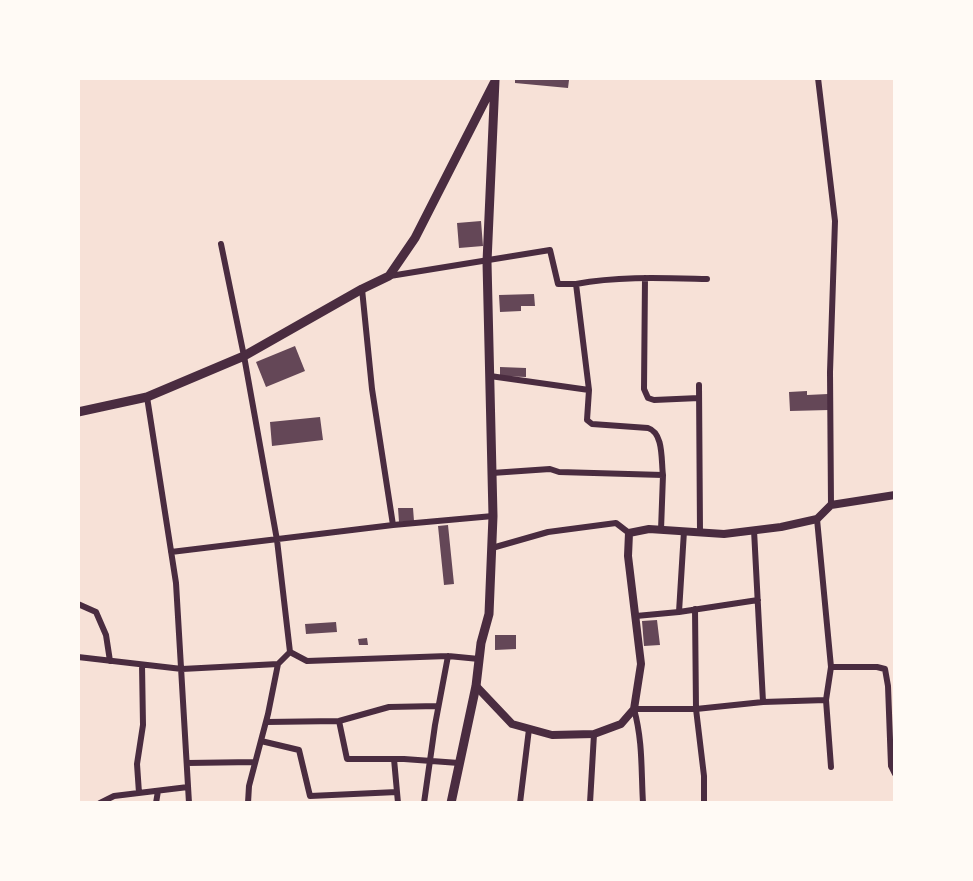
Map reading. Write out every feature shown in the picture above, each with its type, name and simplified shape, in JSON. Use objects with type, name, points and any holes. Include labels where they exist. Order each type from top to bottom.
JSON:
[{"type":"main road","points":[[451,803],[489,614],[493,516],[487,262],[495,79]]},
{"type":"main road","points":[[78,412],[147,397],[244,356],[389,276],[415,238],[495,79]]},
{"type":"street","points":[[818,78],[835,221],[830,372],[831,505]]},
{"type":"street","points":[[221,244],[277,540],[290,652]]},
{"type":"street","points":[[389,276],[487,262],[550,250],[558,284],[576,284],[601,279],[707,279]]},
{"type":"street","points":[[645,278],[644,389],[648,398],[654,400],[699,398]]},
{"type":"street","points":[[576,284],[589,390],[588,420],[592,424],[654,430],[658,436],[663,475],[662,530]]},
{"type":"street","points":[[362,289],[372,389],[393,525]]},
{"type":"street","points":[[490,376],[589,390]]},
{"type":"street","points":[[699,386],[700,532]]},
{"type":"street","points":[[147,397],[176,583],[189,803]]},
{"type":"street","points":[[492,473],[550,469],[559,472],[663,475]]},
{"type":"street","points":[[492,548],[548,532],[616,523],[629,533],[649,529],[724,534],[781,527],[817,519],[831,505],[895,495]]},
{"type":"street","points":[[171,552],[393,525],[493,516]]},
{"type":"street","points":[[817,519],[831,666],[826,700],[831,767]]},
{"type":"street","points":[[754,530],[763,702]]},
{"type":"street","points":[[679,612],[684,531]]},
{"type":"street","points":[[629,533],[628,556],[641,663],[634,709],[642,746],[640,763],[643,803]]},
{"type":"street","points":[[636,616],[758,600]]},
{"type":"street","points":[[78,604],[96,612],[106,635],[110,661]]},
{"type":"street","points":[[695,609],[696,709],[704,776],[704,803]]},
{"type":"street","points":[[290,652],[307,661],[448,656],[479,659]]},
{"type":"street","points":[[248,803],[249,786],[278,664],[290,652]]},
{"type":"street","points":[[424,803],[438,706],[448,656]]},
{"type":"street","points":[[78,657],[182,669],[278,664]]},
{"type":"street","points":[[139,793],[137,764],[143,725],[142,664]]},
{"type":"street","points":[[831,666],[885,669],[888,686],[891,766],[895,774]]},
{"type":"street","points":[[476,686],[512,724],[552,735],[594,734],[621,724],[634,709],[696,709],[763,702],[826,700]]},
{"type":"street","points":[[266,722],[339,721],[389,707],[438,706]]},
{"type":"street","points":[[339,721],[347,759],[394,759],[459,764]]},
{"type":"street","points":[[520,803],[529,729]]},
{"type":"street","points":[[590,803],[594,734]]},
{"type":"street","points":[[261,741],[299,750],[310,796],[397,792]]},
{"type":"street","points":[[394,759],[398,803]]},
{"type":"street","points":[[187,763],[255,762]]},
{"type":"street","points":[[100,803],[114,796],[188,787]]},
{"type":"street","points":[[156,803],[158,791]]},
{"type":"building","points":[[515,78],[569,80],[568,88],[515,83]]},
{"type":"building","points":[[481,221],[483,246],[459,248],[457,223]]},
{"type":"building","points":[[534,294],[535,306],[521,306],[521,311],[500,312],[499,295]]},
{"type":"building","points":[[295,346],[305,371],[266,387],[256,362]]},
{"type":"building","points":[[500,367],[526,368],[526,377],[500,376]]},
{"type":"building","points":[[807,391],[807,395],[828,394],[829,410],[790,411],[789,392]]},
{"type":"building","points":[[320,417],[323,440],[272,446],[270,422]]},
{"type":"building","points":[[398,508],[413,508],[414,521],[399,522]]},
{"type":"building","points":[[448,525],[454,584],[444,585],[438,526]]},
{"type":"building","points":[[657,620],[660,645],[644,646],[642,621]]},
{"type":"building","points":[[336,622],[337,632],[306,634],[305,624]]},
{"type":"building","points":[[495,635],[516,635],[516,649],[495,650]]},
{"type":"building","points":[[367,638],[368,645],[359,645],[358,639]]}]
